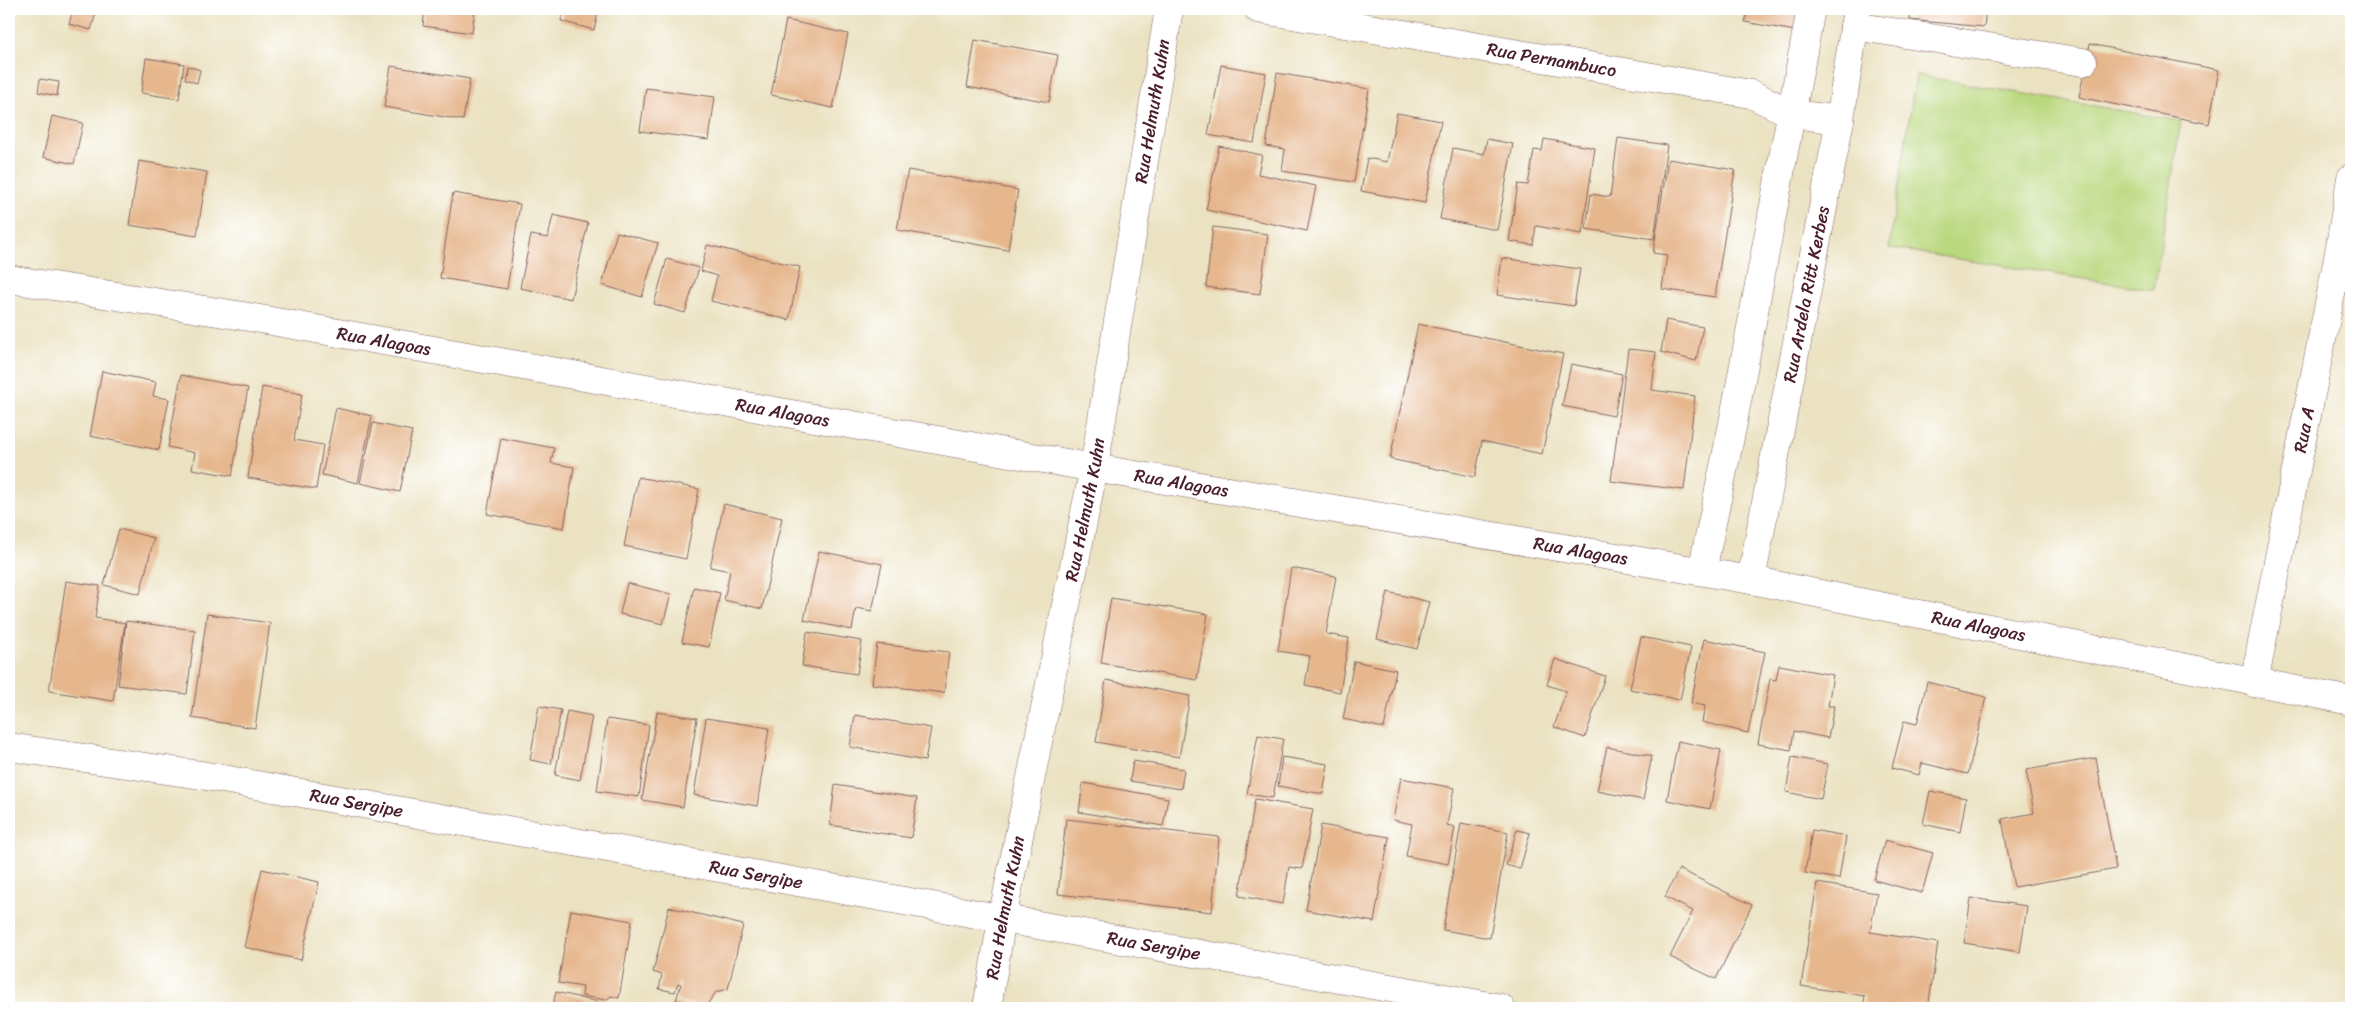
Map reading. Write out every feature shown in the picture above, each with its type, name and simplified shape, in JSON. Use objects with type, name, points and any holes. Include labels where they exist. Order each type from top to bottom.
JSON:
[{"type":"street","name":"Rua Helmuth Kuhn","points":[[987,1008],[1002,919],[1094,468],[1169,9]]},
{"type":"street","name":"Rua Pernambuco","points":[[1258,9],[1751,94],[1793,114],[1840,120]]},
{"type":"street","points":[[1702,572],[1793,114],[1811,9]]},
{"type":"street","points":[[1855,17],[2083,62]]},
{"type":"street","name":"Rua Ardela Ritt Kerbes","points":[[1751,580],[1840,120],[1855,17]]},
{"type":"street","name":"Rua A","points":[[2254,683],[2345,259],[2351,178]]},
{"type":"street","name":"Rua Alagoas","points":[[9,279],[243,316],[1094,468],[1751,580],[2254,683],[2351,701]]},
{"type":"street","name":"Rua Sergipe","points":[[9,747],[202,775],[1501,1008]]},
{"type":"green space","points":[[1916,75],[2181,121],[2154,290],[1889,248]]},
{"type":"building","points":[[73,9],[97,9],[91,30],[69,24]]},
{"type":"building","points":[[425,9],[475,9],[472,33],[423,26]]},
{"type":"building","points":[[564,9],[599,9],[594,30],[561,21]]},
{"type":"building","points":[[602,9],[614,9],[613,13]]},
{"type":"building","points":[[1684,9],[1705,9],[1704,13]]},
{"type":"building","points":[[1748,9],[1805,9],[1801,32],[1745,22]]},
{"type":"building","points":[[1911,9],[1986,9],[1984,27],[1910,20]]},
{"type":"building","points":[[786,20],[848,34],[833,108],[771,95]]},
{"type":"building","points":[[975,40],[1058,55],[1049,102],[967,87]]},
{"type":"building","points":[[2090,44],[2219,70],[2209,124],[2079,97]]},
{"type":"building","points":[[146,58],[184,64],[179,99],[141,93]]},
{"type":"building","points":[[1221,65],[1266,73],[1254,143],[1208,135]]},
{"type":"building","points":[[188,66],[200,70],[197,83],[185,79]]},
{"type":"building","points":[[391,66],[470,79],[463,120],[384,107]]},
{"type":"building","points":[[1277,73],[1369,89],[1354,182],[1282,171],[1285,149],[1266,146]]},
{"type":"building","points":[[40,79],[59,82],[57,96],[38,92]]},
{"type":"building","points":[[646,88],[715,97],[709,140],[640,131]]},
{"type":"building","points":[[1397,113],[1441,121],[1425,203],[1361,191],[1367,158],[1387,162]]},
{"type":"building","points":[[52,116],[83,123],[74,164],[43,157]]},
{"type":"building","points":[[1618,138],[1667,145],[1654,239],[1586,229],[1591,194],[1610,197]]},
{"type":"building","points":[[1487,139],[1513,144],[1497,230],[1440,219],[1453,148],[1484,154]]},
{"type":"building","points":[[1544,139],[1595,148],[1582,234],[1536,226],[1533,245],[1509,241],[1518,184],[1528,185],[1534,150],[1542,151]]},
{"type":"building","points":[[1219,146],[1262,155],[1258,174],[1316,186],[1307,231],[1206,210]]},
{"type":"building","points":[[1668,159],[1735,170],[1715,297],[1662,289],[1667,255],[1653,253]]},
{"type":"building","points":[[139,161],[207,172],[197,236],[129,225]]},
{"type":"building","points":[[908,170],[1018,190],[1008,250],[897,230]]},
{"type":"building","points":[[453,193],[520,204],[507,289],[440,278]]},
{"type":"building","points":[[553,215],[588,223],[571,299],[520,288],[531,235],[548,238]]},
{"type":"building","points":[[1213,227],[1268,234],[1260,294],[1206,287]]},
{"type":"building","points":[[617,232],[658,243],[642,297],[602,285]]},
{"type":"building","points":[[707,245],[800,267],[789,320],[711,301],[717,276],[701,271]]},
{"type":"building","points":[[1502,258],[1580,269],[1574,306],[1497,295]]},
{"type":"building","points":[[667,259],[699,268],[685,313],[654,304]]},
{"type":"building","points":[[1666,320],[1703,327],[1696,361],[1661,352]]},
{"type":"building","points":[[1418,324],[1563,354],[1542,454],[1482,441],[1475,477],[1390,459]]},
{"type":"building","points":[[1628,349],[1656,352],[1652,390],[1695,396],[1684,490],[1611,481]]},
{"type":"building","points":[[1571,364],[1622,374],[1614,416],[1562,406]]},
{"type":"building","points":[[102,371],[156,382],[153,396],[169,399],[159,450],[90,436]]},
{"type":"building","points":[[181,375],[248,388],[232,476],[192,469],[195,453],[168,447]]},
{"type":"building","points":[[262,387],[302,394],[294,440],[323,445],[316,489],[248,478]]},
{"type":"building","points":[[336,408],[372,416],[358,483],[322,475]]},
{"type":"building","points":[[373,423],[412,431],[400,492],[360,483]]},
{"type":"building","points":[[501,438],[554,448],[551,463],[574,467],[564,528],[487,514]]},
{"type":"building","points":[[638,477],[699,489],[686,559],[624,546]]},
{"type":"building","points":[[724,504],[782,518],[762,609],[724,600],[730,571],[710,567]]},
{"type":"building","points":[[119,529],[154,538],[140,594],[104,585]]},
{"type":"building","points":[[819,551],[882,564],[872,611],[856,608],[852,630],[804,620]]},
{"type":"building","points":[[1291,568],[1336,576],[1326,634],[1349,638],[1340,692],[1305,685],[1310,656],[1278,651]]},
{"type":"building","points":[[66,581],[100,586],[95,618],[125,623],[113,701],[49,691]]},
{"type":"building","points":[[627,583],[671,594],[663,624],[620,614]]},
{"type":"building","points":[[694,587],[720,593],[709,647],[682,642]]},
{"type":"building","points":[[1388,592],[1429,602],[1417,649],[1377,639]]},
{"type":"building","points":[[1111,598],[1208,614],[1197,680],[1101,663]]},
{"type":"building","points":[[207,614],[270,623],[255,728],[192,718]]},
{"type":"building","points":[[126,621],[195,630],[187,694],[118,685]]},
{"type":"building","points":[[807,632],[862,641],[857,674],[802,666]]},
{"type":"building","points":[[1641,637],[1691,647],[1680,700],[1630,689]]},
{"type":"building","points":[[1704,639],[1765,652],[1748,733],[1702,722],[1705,706],[1691,703]]},
{"type":"building","points":[[877,644],[949,652],[944,693],[872,684]]},
{"type":"building","points":[[1555,659],[1605,676],[1585,738],[1554,727],[1566,691],[1547,685]]},
{"type":"building","points":[[1354,661],[1396,670],[1384,728],[1343,719]]},
{"type":"building","points":[[1779,665],[1833,675],[1828,706],[1834,706],[1828,738],[1794,731],[1791,750],[1758,744],[1770,679],[1776,680]]},
{"type":"building","points":[[1106,680],[1190,696],[1179,757],[1096,742]]},
{"type":"building","points":[[1927,682],[1986,697],[1968,774],[1922,763],[1919,775],[1892,768],[1904,721],[1917,724]]},
{"type":"building","points":[[539,706],[561,710],[551,764],[530,760]]},
{"type":"building","points":[[567,711],[592,716],[580,780],[555,775]]},
{"type":"building","points":[[657,712],[697,718],[683,807],[642,800]]},
{"type":"building","points":[[855,715],[931,728],[925,761],[850,747]]},
{"type":"building","points":[[706,718],[769,728],[757,806],[694,795]]},
{"type":"building","points":[[607,719],[649,725],[639,797],[597,791]]},
{"type":"building","points":[[1258,735],[1283,739],[1273,798],[1247,794]]},
{"type":"building","points":[[1678,741],[1721,750],[1710,809],[1667,800]]},
{"type":"building","points":[[1607,747],[1652,756],[1643,800],[1597,791]]},
{"type":"building","points":[[1282,757],[1328,764],[1323,794],[1278,786]]},
{"type":"building","points":[[1792,757],[1828,764],[1821,799],[1786,792]]},
{"type":"building","points":[[2096,758],[2116,869],[2014,887],[2002,819],[2034,813],[2026,770]]},
{"type":"building","points":[[1133,761],[1184,769],[1181,789],[1130,781]]},
{"type":"building","points":[[1401,778],[1454,788],[1447,825],[1455,827],[1448,864],[1406,856],[1412,824],[1393,820]]},
{"type":"building","points":[[1083,783],[1168,798],[1163,826],[1079,812]]},
{"type":"building","points":[[835,785],[917,798],[911,838],[830,825]]},
{"type":"building","points":[[1930,791],[1966,798],[1960,832],[1923,824]]},
{"type":"building","points":[[1255,799],[1313,809],[1302,869],[1289,867],[1283,904],[1239,896]]},
{"type":"building","points":[[1066,819],[1219,837],[1212,912],[1058,894]]},
{"type":"building","points":[[1461,823],[1508,832],[1490,938],[1443,930]]},
{"type":"building","points":[[1321,825],[1389,837],[1374,922],[1306,910]]},
{"type":"building","points":[[1517,830],[1530,833],[1520,869],[1506,865]]},
{"type":"building","points":[[1812,830],[1846,836],[1839,879],[1805,873]]},
{"type":"building","points":[[1885,840],[1933,853],[1922,893],[1874,880]]},
{"type":"building","points":[[262,869],[319,882],[301,960],[244,947]]},
{"type":"building","points":[[1679,869],[1752,905],[1716,979],[1670,957],[1693,911],[1665,897]]},
{"type":"building","points":[[1817,883],[1877,893],[1870,932],[1938,943],[1928,1008],[1863,1008],[1865,996],[1801,986]]},
{"type":"building","points":[[1971,898],[2027,906],[2020,952],[1964,943]]},
{"type":"building","points":[[669,907],[743,925],[728,989],[716,992],[705,1007],[676,1000],[681,984],[678,983],[675,992],[659,989],[662,975],[653,972]]},
{"type":"building","points":[[571,910],[632,921],[619,998],[611,996],[606,1000],[582,996],[583,987],[558,983]]},
{"type":"building","points":[[556,992],[598,1002],[596,1008],[552,1008]]},
{"type":"building","points":[[672,1002],[695,1007],[695,1008],[671,1008]]}]
